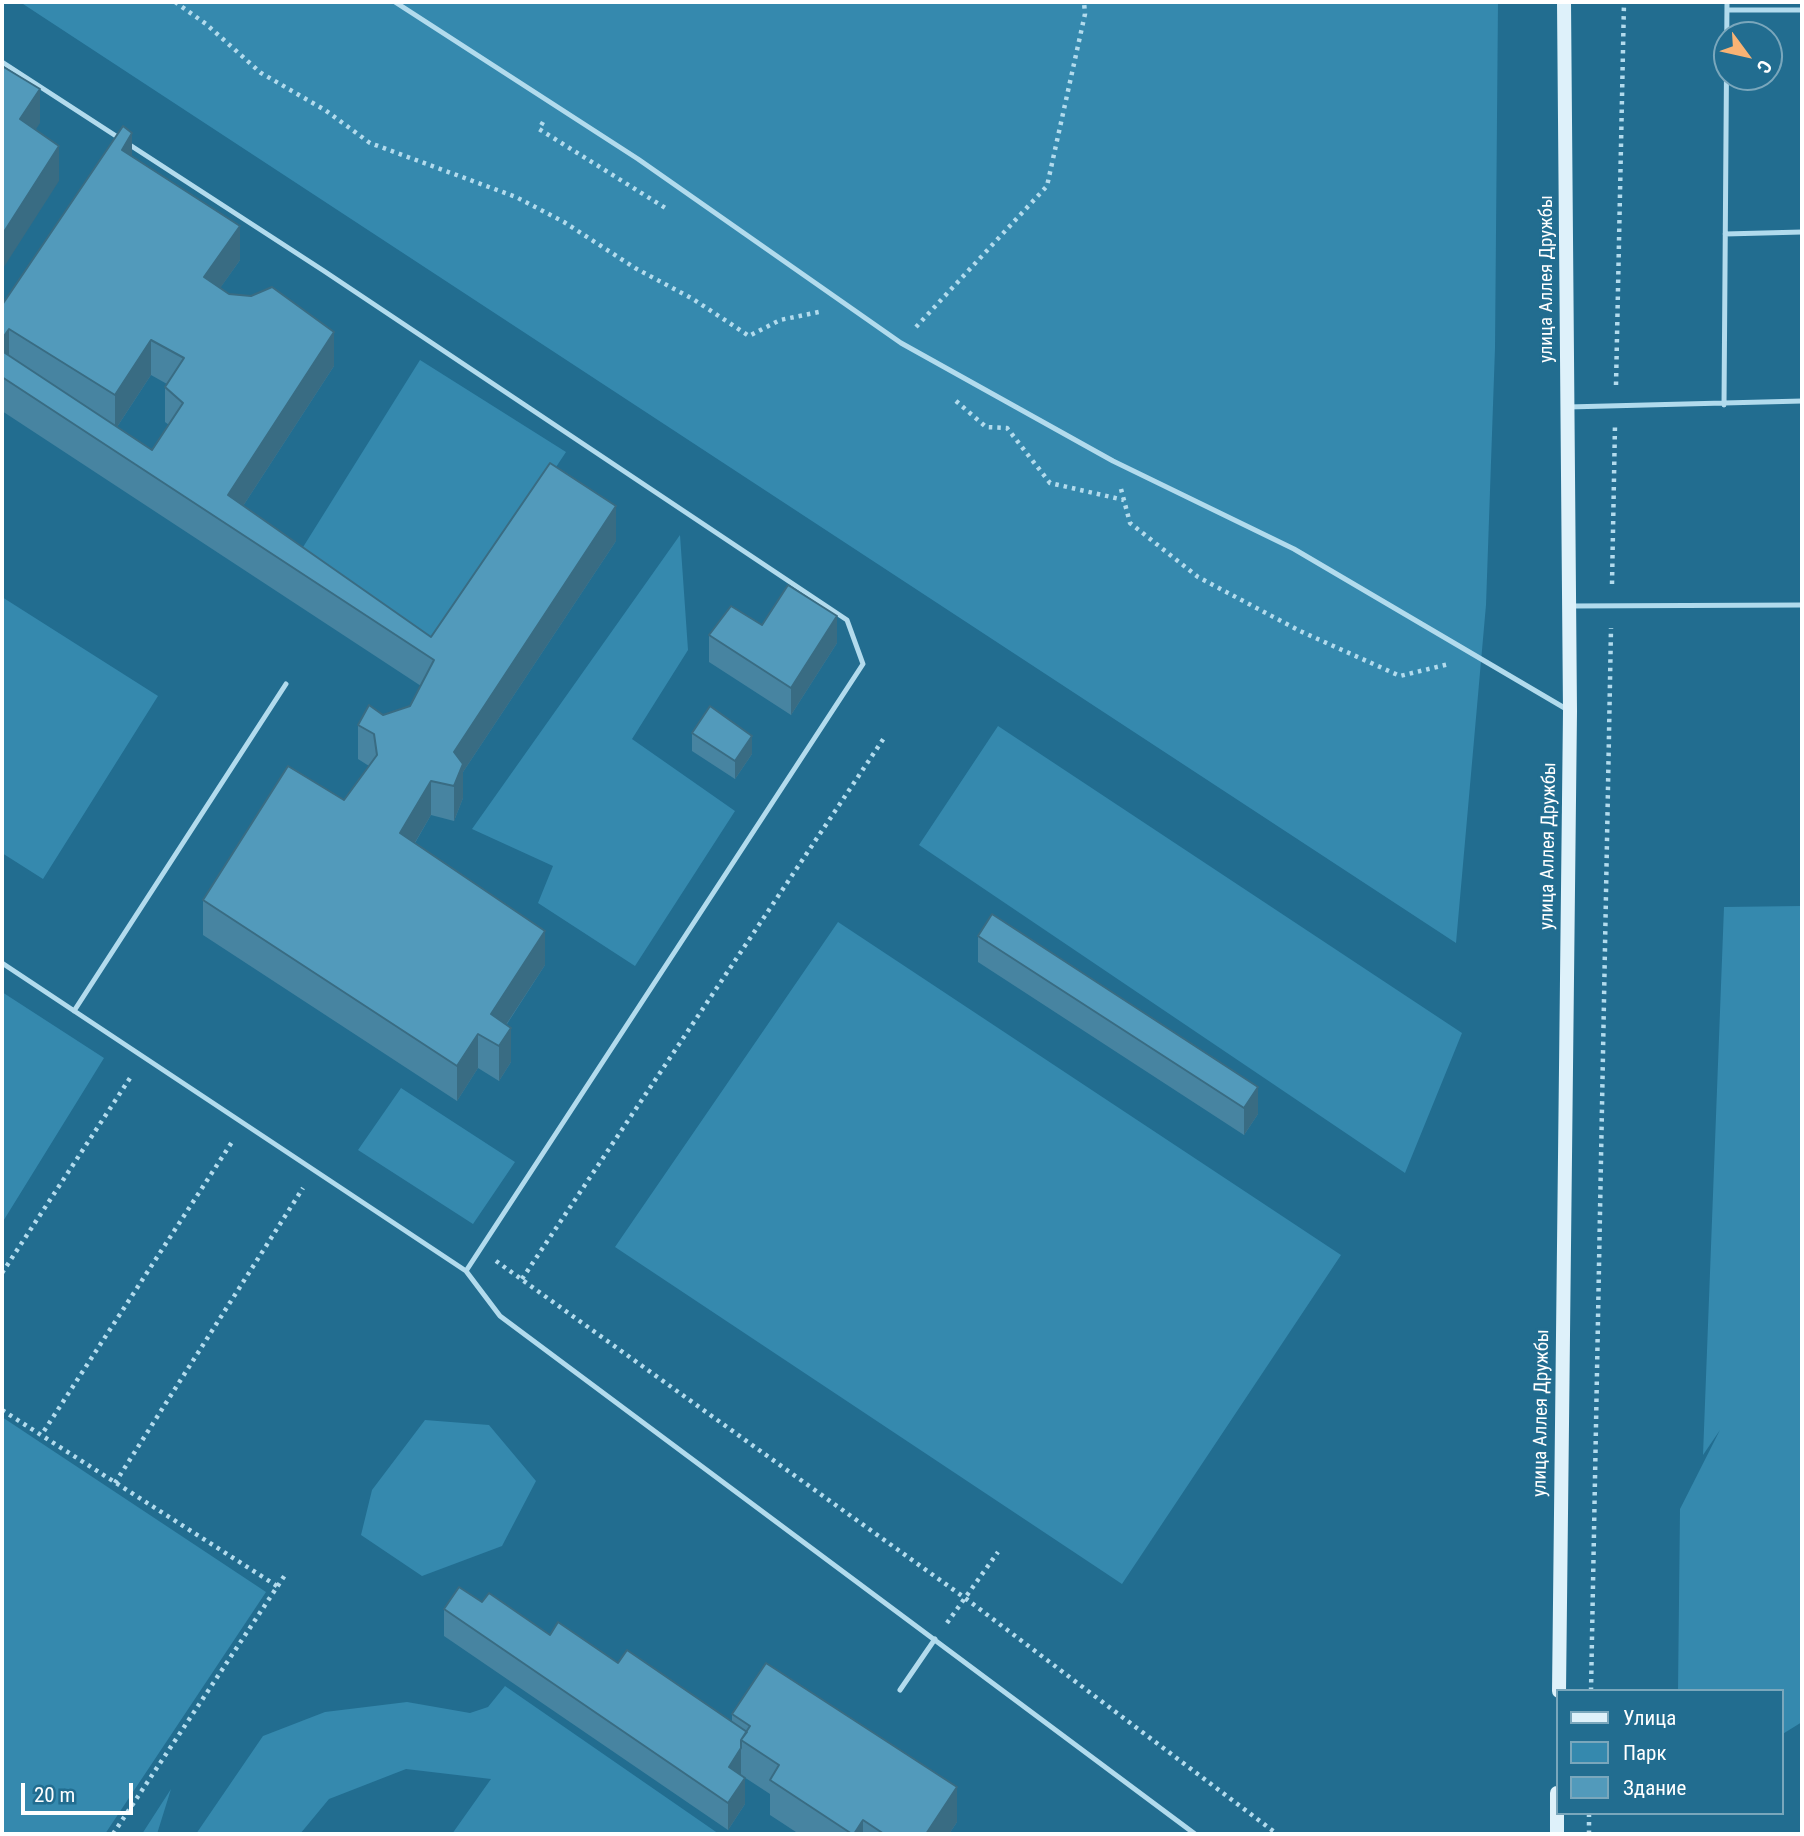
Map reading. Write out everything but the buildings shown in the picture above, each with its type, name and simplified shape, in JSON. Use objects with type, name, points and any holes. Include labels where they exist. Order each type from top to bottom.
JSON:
[{"type":"main road","name":"улица Аллея Дружбы","points":[[1559,1689],[1570,711],[1564,2]]},
{"type":"main road","points":[[1557,1815],[1557,1834]]},
{"type":"lane","points":[[395,2],[638,159],[901,343],[1113,461],[1294,550],[1570,711]]},
{"type":"lane","points":[[1724,405],[1727,2]]},
{"type":"lane","points":[[1727,10],[1802,10]]},
{"type":"lane","points":[[2,62],[335,279],[847,620],[863,664],[466,1271]]},
{"type":"lane","points":[[1725,234],[1802,232]]},
{"type":"lane","points":[[1567,407],[1802,401]]},
{"type":"lane","points":[[1570,606],[1802,605]]},
{"type":"lane","points":[[74,1011],[286,684]]},
{"type":"lane","points":[[2,962],[466,1271],[500,1316],[1195,1834]]},
{"type":"lane","points":[[900,1690],[935,1639]]},
{"type":"path","points":[[175,2],[206,24],[261,73],[325,110],[370,143],[516,197],[564,222],[635,268],[693,299],[749,336],[780,320],[820,312]]},
{"type":"path","points":[[901,343],[1047,186],[1085,14],[1084,2]]},
{"type":"path","points":[[1591,1689],[1624,2]]},
{"type":"path","points":[[1113,461],[1130,523],[1198,577],[1300,631],[1400,676],[1475,656]]},
{"type":"path","points":[[522,1279],[884,738]]},
{"type":"path","points":[[2,1273],[144,1057]]},
{"type":"path","points":[[44,1431],[244,1124]]},
{"type":"path","points":[[115,1483],[314,1170]]},
{"type":"path","points":[[480,1249],[965,1598],[1277,1834]]},
{"type":"path","points":[[2,1410],[277,1586]]},
{"type":"path","points":[[935,1639],[998,1552]]},
{"type":"path","points":[[113,1834],[287,1572]]},
{"type":"path","points":[[1589,1815],[1589,1834]]},
{"type":"green space","points":[[20,2],[1498,2],[1495,348],[1486,605],[1456,943]]},
{"type":"green space","points":[[420,360],[566,452],[432,654],[295,560]]},
{"type":"green space","points":[[680,535],[688,650],[632,739],[735,811],[635,966],[538,903],[553,866],[472,829]]},
{"type":"green space","points":[[2,597],[158,696],[43,879],[2,853]]},
{"type":"green space","points":[[998,726],[1462,1033],[1405,1173],[919,845]]},
{"type":"green space","points":[[1802,906],[1802,1722],[1783,1734],[1783,1689],[1678,1689],[1680,1509],[1720,1430],[1703,1455],[1724,907]]},
{"type":"green space","points":[[838,922],[1341,1255],[1122,1584],[615,1247]]},
{"type":"green space","points":[[2,992],[104,1058],[2,1223]]},
{"type":"green space","points":[[401,1088],[515,1162],[473,1224],[358,1150]]},
{"type":"green space","points":[[2,1417],[266,1592],[105,1834],[2,1834]]},
{"type":"green space","points":[[425,1420],[489,1425],[536,1481],[502,1546],[422,1576],[361,1535],[372,1490]]},
{"type":"green space","points":[[505,1686],[719,1834],[452,1834],[491,1779],[406,1769],[329,1799],[300,1834],[196,1834],[263,1736],[325,1712],[407,1702],[470,1713],[488,1707]]},
{"type":"green space","points":[[171,1789],[157,1834],[142,1834]]}]
